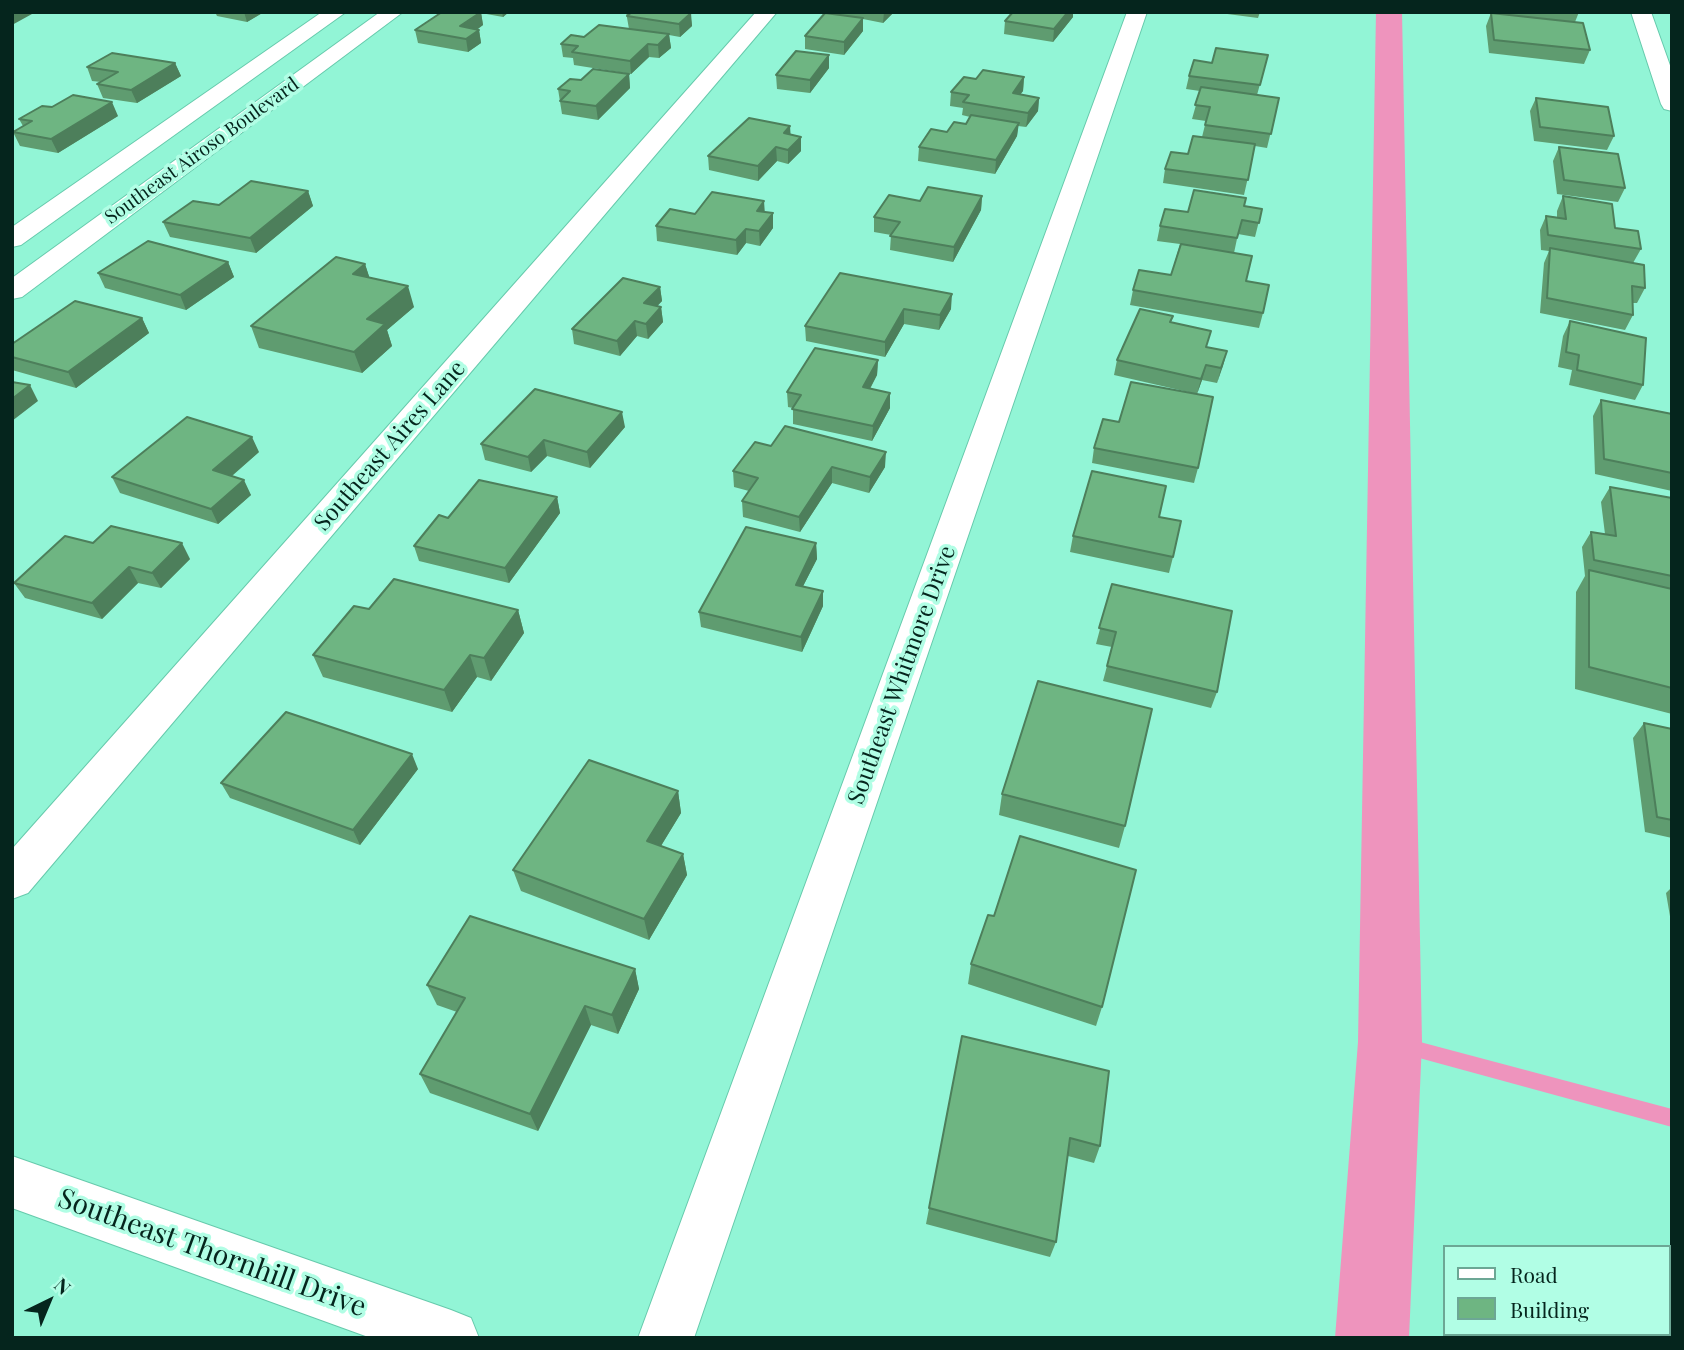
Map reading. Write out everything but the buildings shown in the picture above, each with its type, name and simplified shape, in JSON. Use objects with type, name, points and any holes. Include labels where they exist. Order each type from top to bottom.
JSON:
[{"type":"street","name":"Southeast Airoso Boulevard","points":[[12,239],[336,12]]},
{"type":"street","name":"Southeast Airoso Boulevard","points":[[12,291],[393,12]]},
{"type":"street","name":"Southeast Aires Lane","points":[[12,880],[767,12]]},
{"type":"street","name":"Southeast Whitmore Drive","points":[[666,1338],[1137,12]]},
{"type":"street","points":[[1641,12],[1672,104]]},
{"type":"street","name":"Southeast Thornhill Drive","points":[[12,1182],[451,1338]]},
{"type":"waterway","points":[[1372,1338],[1390,1042],[1389,12]]},
{"type":"waterway","points":[[1390,1042],[1672,1118]]}]
